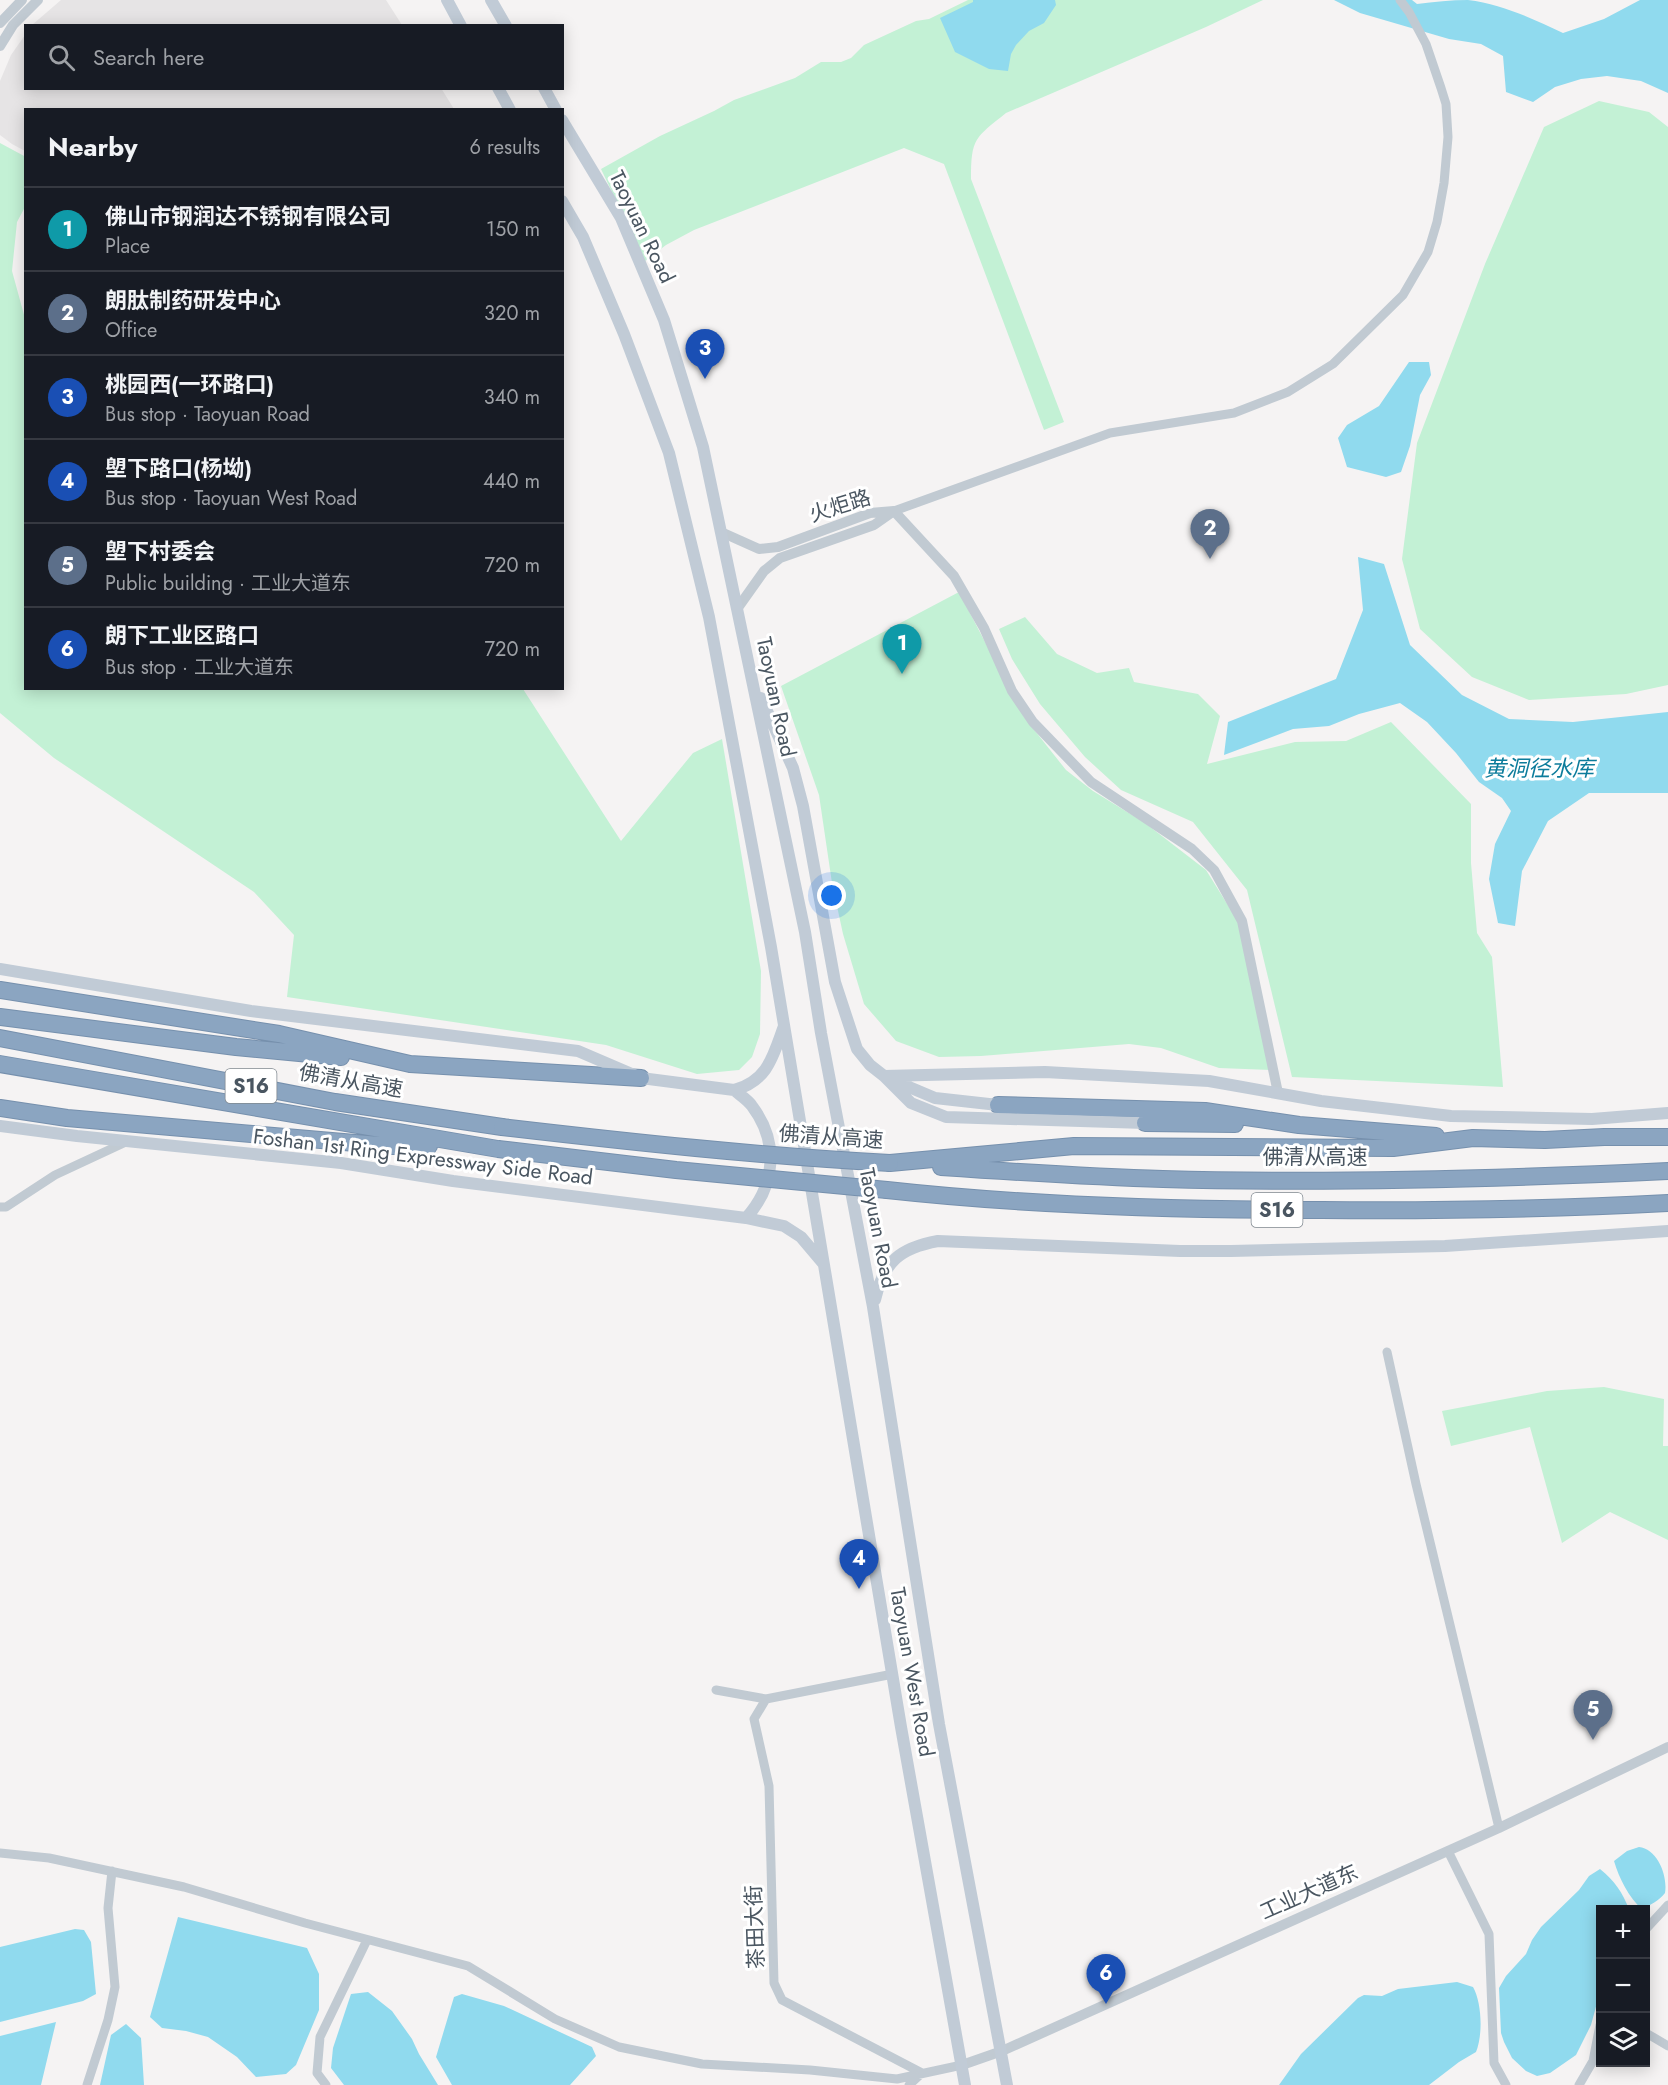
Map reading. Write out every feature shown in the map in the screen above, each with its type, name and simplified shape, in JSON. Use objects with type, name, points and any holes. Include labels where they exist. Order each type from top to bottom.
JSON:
[{"type":"highway","points":[[0,990],[279,1034],[410,1064]]},
{"type":"highway","points":[[0,1017],[236,1047],[410,1064],[641,1078]]},
{"type":"highway","name":"佛清从高速","points":[[0,1038],[325,1100],[502,1127],[767,1156],[1092,1176],[1222,1180],[1470,1180],[1668,1171]]},
{"type":"highway","name":"佛清从高速","points":[[0,1064],[475,1146],[676,1170],[966,1199],[1173,1210],[1470,1210],[1668,1203]]},
{"type":"highway","points":[[998,1105],[1205,1111],[1299,1125]]},
{"type":"highway","points":[[0,1108],[67,1118],[390,1146],[475,1146]]},
{"type":"highway","points":[[1145,1123],[1299,1125],[1473,1138],[1545,1140],[1668,1137]]},
{"type":"highway","points":[[890,1163],[1074,1146],[1393,1148],[1473,1138]]},
{"type":"main road","points":[[447,0],[460,24]]},
{"type":"main road","points":[[491,0],[505,24]]},
{"type":"main road","points":[[499,90],[509,108]]},
{"type":"main road","points":[[544,90],[555,108]]},
{"type":"main road","name":"Taoyuan Road","points":[[564,123],[621,218],[664,320],[703,447],[805,932],[873,1307]]},
{"type":"main road","points":[[564,204],[583,237],[620,323],[669,453],[709,617],[771,947],[824,1264]]},
{"type":"main road","points":[[752,678],[793,768],[803,806],[835,982],[857,1049],[870,1065],[910,1103],[946,1118],[1145,1123]]},
{"type":"main road","points":[[0,969],[251,1011],[578,1051],[641,1078],[734,1090],[749,1086],[769,1065],[784,1025]]},
{"type":"main road","points":[[884,1076],[1045,1072],[1209,1081],[1321,1101],[1451,1116],[1592,1119],[1668,1113]]},
{"type":"main road","points":[[884,1076],[934,1098],[998,1105]]},
{"type":"main road","points":[[734,1090],[751,1104],[763,1123],[771,1147],[770,1168],[764,1193],[746,1218]]},
{"type":"main road","name":"Foshan 1st Ring Expressway Side Road","points":[[0,1126],[341,1163],[453,1181],[746,1218],[784,1226],[801,1237],[824,1264]]},
{"type":"main road","points":[[873,1307],[879,1281],[890,1263],[901,1252],[921,1244],[938,1241],[1231,1251],[1445,1246],[1668,1231]]},
{"type":"main road","name":"Taoyuan West Road","points":[[824,1264],[965,2085]]},
{"type":"main road","name":"Taoyuan West Road","points":[[873,1307],[939,1724],[1007,2085]]},
{"type":"street","points":[[0,23],[22,0]]},
{"type":"street","points":[[0,46],[13,25],[38,0]]},
{"type":"street","points":[[1278,1093],[1242,921],[1214,870],[1192,849],[1091,782],[1033,722],[1012,691],[984,628],[954,576],[894,511],[1110,433],[1234,413],[1288,392],[1333,364],[1403,295],[1428,252],[1437,222],[1444,183],[1448,137],[1446,104],[1426,44],[1400,0]]},
{"type":"street","name":"火炬路","points":[[721,532],[759,549],[778,547],[870,513],[894,511]]},
{"type":"street","name":"火炬路","points":[[737,609],[764,571],[780,558],[874,525],[894,511]]},
{"type":"street","points":[[0,1207],[6,1207],[55,1175],[128,1141]]},
{"type":"street","points":[[1387,1352],[1416,1484],[1499,1828]]},
{"type":"street","points":[[716,1690],[766,1699],[893,1674]]},
{"type":"street","name":"茶田大街","points":[[766,1699],[754,1719],[769,1786],[774,1983],[782,2000],[922,2073]]},
{"type":"street","name":"工业大道东","points":[[962,2065],[1002,2051],[1448,1851],[1668,1747]]},
{"type":"street","points":[[1448,1851],[1489,1934],[1494,2063],[1506,2085]]},
{"type":"street","points":[[0,1853],[49,1858],[184,1887],[305,1923],[468,1966],[555,2019],[619,2047],[702,2064],[810,2070],[897,2079],[962,2065]]},
{"type":"street","points":[[87,2085],[108,2020],[115,1987],[108,1908],[111,1871]]},
{"type":"street","points":[[1650,1925],[1668,1905]]},
{"type":"street","points":[[326,2085],[317,2073],[320,2037],[367,1940]]},
{"type":"street","points":[[1650,2035],[1668,2046]]},
{"type":"street","points":[[1579,2085],[1593,2061],[1596,2046]]},
{"type":"street","points":[[909,2085],[922,2073]]},
{"type":"shaded area","points":[[61,0],[386,0],[401,24],[33,24]]},
{"type":"shaded area","points":[[24,36],[24,90],[442,90],[453,108],[24,108],[24,150],[0,135],[0,81],[11,55]]},
{"type":"green space","points":[[968,0],[1263,0],[1006,113],[987,128],[977,140],[972,155],[971,179],[1064,422],[1044,430],[944,164],[904,148],[694,230],[666,245],[645,261],[601,169],[660,136],[734,100],[795,78],[821,62],[841,62],[851,58],[864,45],[916,21],[929,19]]},
{"type":"green space","points":[[1599,101],[1649,112],[1668,127],[1668,685],[1626,694],[1529,700],[1472,677],[1420,629],[1402,559],[1417,443],[1485,264],[1544,127]]},
{"type":"green space","points":[[0,143],[24,156],[24,209],[17,222],[12,271],[24,315],[24,690],[524,690],[621,841],[693,753],[722,739],[761,971],[760,1034],[752,1057],[739,1070],[697,1074],[606,1045],[287,997],[294,935],[254,892],[54,758],[0,713]]},
{"type":"green space","points":[[959,592],[1024,717],[1066,770],[1093,791],[1145,823],[1206,870],[1239,923],[1271,1070],[1219,1068],[1161,1048],[1129,1044],[981,1056],[939,1057],[896,1041],[864,1004],[843,934],[832,883],[819,795],[781,686]]},
{"type":"green space","points":[[1025,617],[1057,654],[1097,673],[1129,668],[1134,682],[1198,694],[1220,716],[1207,764],[1295,742],[1346,741],[1391,722],[1471,804],[1471,863],[1477,933],[1492,957],[1503,1087],[1292,1077],[1247,890],[1193,822],[1121,790],[1085,757],[1040,704],[1012,659],[999,629]]},
{"type":"green space","points":[[1604,1387],[1664,1399],[1663,1446],[1668,1446],[1668,1540],[1610,1512],[1562,1543],[1530,1427],[1451,1446],[1442,1411],[1547,1391]]},
{"type":"water","points":[[973,0],[1055,0],[1056,5],[1044,23],[1029,31],[1016,45],[1011,54],[1008,71],[989,69],[955,52],[940,18]]},
{"type":"water","points":[[1334,0],[1412,0],[1417,4],[1468,0],[1529,17],[1563,33],[1604,19],[1640,0],[1668,0],[1668,93],[1641,81],[1607,76],[1581,79],[1555,87],[1533,102],[1506,92],[1503,56],[1481,44],[1449,39],[1360,13]]},
{"type":"water","points":[[1409,362],[1429,362],[1431,375],[1420,395],[1410,446],[1401,472],[1386,477],[1347,467],[1338,438],[1347,425],[1379,406]]},
{"type":"water","name":"黄洞径水库","points":[[1358,557],[1384,564],[1410,645],[1462,695],[1509,719],[1573,722],[1668,712],[1668,793],[1589,793],[1548,821],[1522,871],[1515,926],[1498,923],[1489,879],[1495,844],[1511,811],[1502,798],[1479,782],[1427,722],[1400,703],[1359,714],[1329,726],[1293,729],[1224,755],[1228,722],[1336,679],[1363,610]]},
{"type":"water","points":[[1639,1847],[1651,1852],[1663,1871],[1665,1893],[1649,1905],[1638,1905],[1625,1887],[1619,1874],[1614,1861],[1627,1851]]},
{"type":"water","points":[[1600,1869],[1618,1887],[1627,1905],[1596,1905],[1596,2007],[1591,2025],[1576,2055],[1550,2073],[1537,2076],[1526,2071],[1512,2058],[1504,2042],[1501,2033],[1499,1988],[1506,1976],[1526,1954],[1541,1927],[1579,1890],[1589,1876]]},
{"type":"water","points":[[178,1917],[307,1948],[319,1974],[319,2010],[296,2065],[286,2074],[256,2077],[237,2057],[208,2037],[162,2028],[150,2017]]},
{"type":"water","points":[[75,1929],[84,1930],[91,1942],[96,1994],[83,2001],[0,2022],[0,1947]]},
{"type":"water","points":[[1457,1982],[1473,1987],[1476,1994],[1480,2019],[1478,2045],[1476,2052],[1429,2085],[1279,2085],[1301,2054],[1358,1998],[1364,1995],[1382,1996],[1398,1989]]},
{"type":"water","points":[[368,1992],[392,2011],[412,2039],[438,2085],[344,2085],[331,2068],[333,2048],[351,1994]]},
{"type":"water","points":[[462,1994],[504,2006],[592,2047],[596,2056],[570,2085],[452,2085],[436,2057],[454,1997]]},
{"type":"water","points":[[56,2022],[41,2085],[0,2085],[0,2036]]},
{"type":"water","points":[[126,2024],[141,2038],[144,2085],[100,2085],[111,2035]]},
{"type":"place","name":"桃园西(一环路口)","points":[[705,379]]},
{"type":"place","name":"朗肽制药研发中心","points":[[1210,559]]},
{"type":"place","name":"佛山市钢润达不锈钢有限公司","points":[[902,674]]},
{"type":"place","name":"塱下路口(杨坳)","points":[[859,1589]]},
{"type":"place","name":"塱下村委会","points":[[1593,1740]]},
{"type":"place","name":"朗下工业区路口","points":[[1106,2004]]}]
